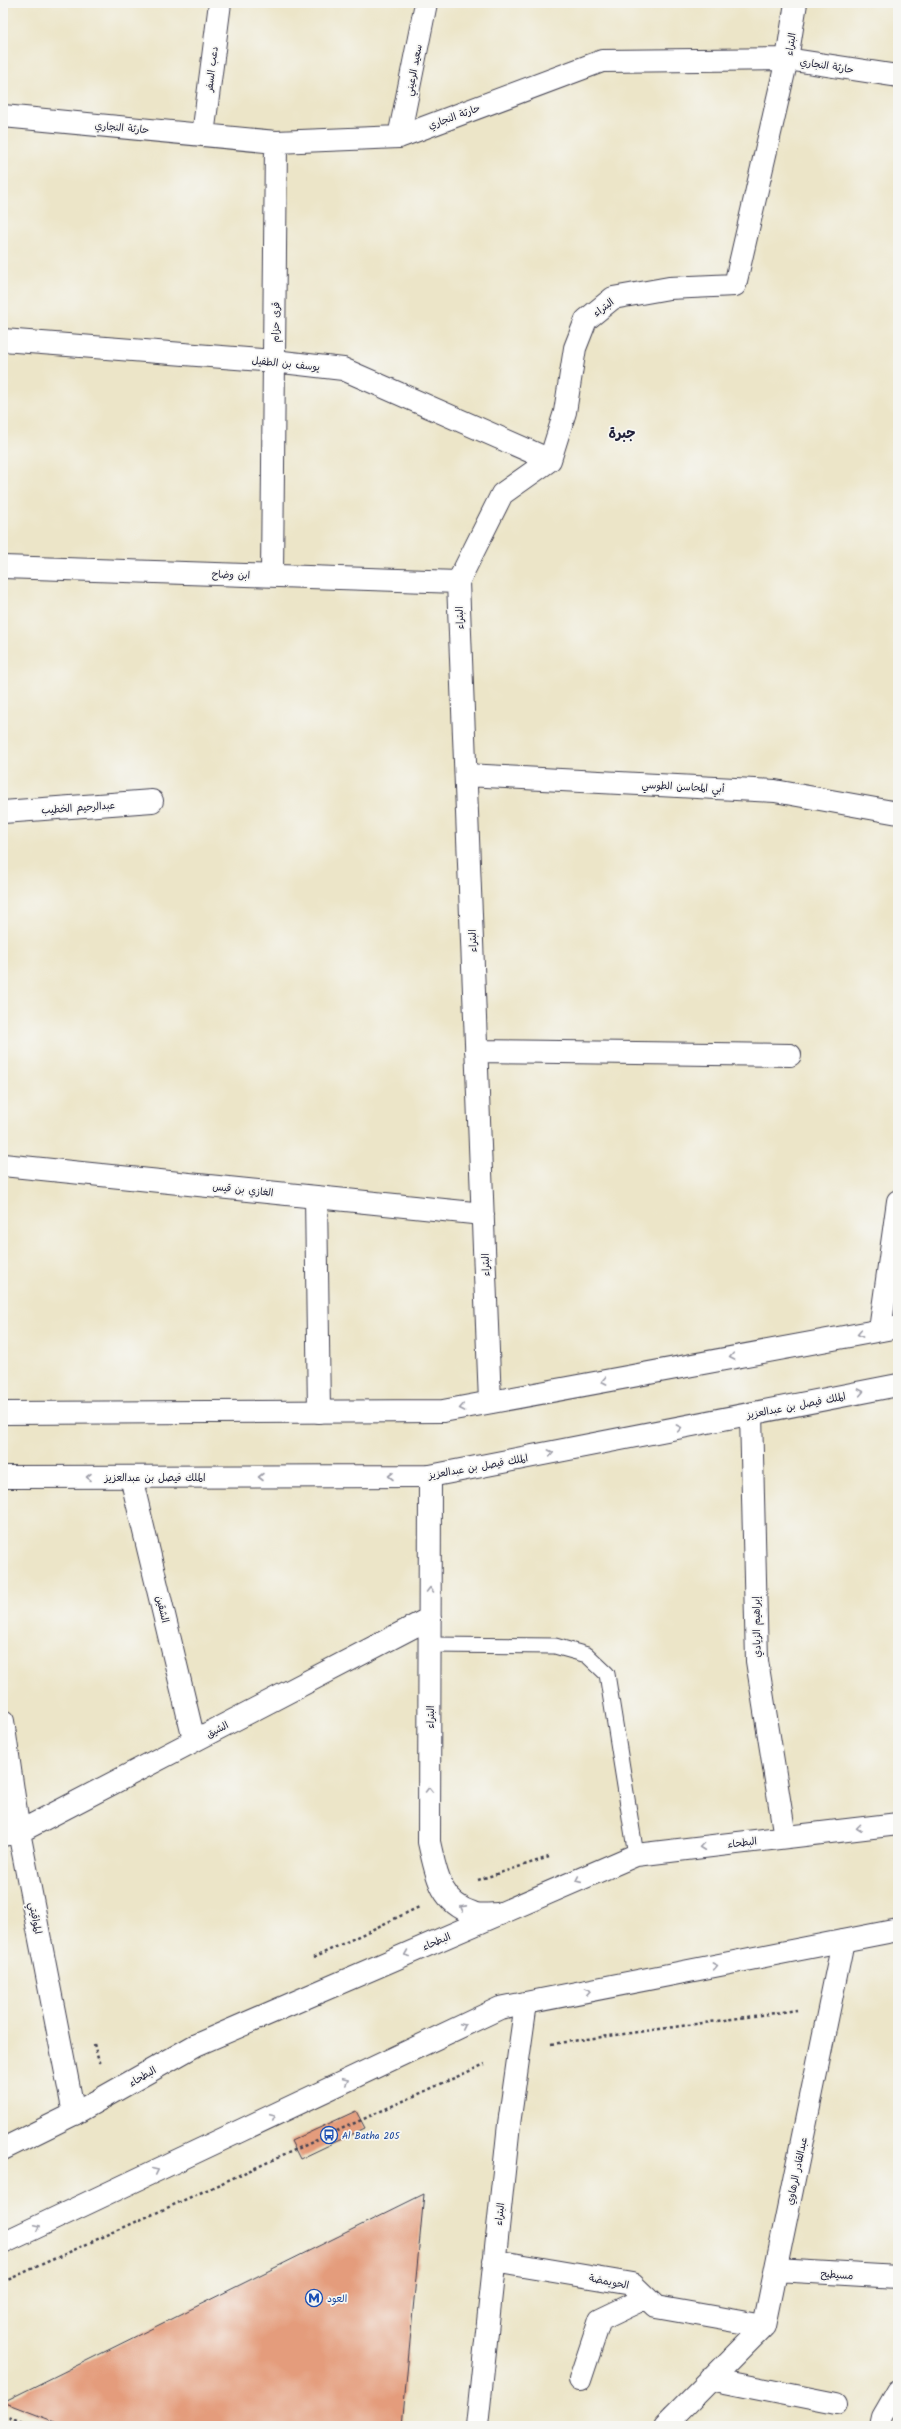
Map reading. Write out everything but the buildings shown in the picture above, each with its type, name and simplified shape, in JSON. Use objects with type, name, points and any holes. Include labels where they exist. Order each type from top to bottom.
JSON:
[{"type":"street","name":"دعب السفر","points":[[203,134],[220,3]]},
{"type":"street","name":"سعيد الرعيني","points":[[399,137],[426,3]]},
{"type":"street","name":"البتراء","points":[[490,1402],[458,582],[502,494],[550,460],[565,412],[575,348],[586,320],[613,298],[669,288],[735,285],[787,59],[796,3]]},
{"type":"street","name":"حارثة النجاري","points":[[3,116],[276,142],[399,137],[602,61],[787,59],[898,76]]},
{"type":"street","name":"قرى حزام","points":[[272,575],[276,142]]},
{"type":"street","name":"يوسف بن الطفيل","points":[[3,340],[274,361],[343,369],[550,460]]},
{"type":"street","name":"ابن وضاح","points":[[3,567],[458,582]]},
{"type":"street","name":"أبي المحاسن الطوسي","points":[[466,775],[775,791],[898,813]]},
{"type":"street","name":"عبدالرحيم الخطيب","points":[[3,812],[152,801]]},
{"type":"street","points":[[476,1051],[790,1055]]},
{"type":"street","name":"الغازي بن قيس","points":[[3,1165],[483,1214]]},
{"type":"street","points":[[316,1197],[319,1412]]},
{"type":"street","points":[[3,1413],[443,1411],[889,1328],[898,1201]]},
{"type":"street","name":"الملك فيصل بن عبدالعزيز","points":[[3,1477],[430,1476],[898,1385]]},
{"type":"street","name":"إبراهيم الزيادي","points":[[751,1414],[757,1661],[785,1837]]},
{"type":"street","name":"البتراء","points":[[430,1476],[429,1842],[439,1884],[454,1904],[474,1914],[500,1914]]},
{"type":"street","name":"الشقين","points":[[131,1477],[194,1740]]},
{"type":"street","name":"الشيق","points":[[11,1833],[430,1618]]},
{"type":"street","name":"المواقيتي","points":[[3,1721],[11,1833],[74,2114]]},
{"type":"street","name":"البطحاء","points":[[3,2149],[74,2114],[196,2045],[636,1855],[898,1824]]},
{"type":"street","points":[[3,2243],[500,2008],[898,1930]]},
{"type":"street","name":"عبدالقادر الرهاوي","points":[[764,2326],[843,1941]]},
{"type":"street","name":"البتراء","points":[[477,2426],[509,2124],[526,2003]]},
{"type":"street","name":"الحويمضة","points":[[494,2261],[632,2284],[656,2307],[764,2326]]},
{"type":"street","name":"مسيطيح","points":[[776,2270],[898,2277]]},
{"type":"street","points":[[580,2380],[600,2320],[646,2298]]},
{"type":"street","points":[[666,2426],[710,2379],[764,2326]]},
{"type":"street","points":[[710,2379],[836,2404]]},
{"type":"street","points":[[881,2426],[883,2417],[898,2391]]},
{"type":"lane","points":[[430,1645],[555,1646],[587,1655],[607,1674],[636,1855]]},
{"type":"path","points":[[3,2282],[520,2048],[830,2006]]},
{"type":"path","points":[[3,2415],[29,2426]]},
{"type":"place","name":"Al Batha 205","points":[[329,2135]]},
{"type":"place","name":"العود","points":[[314,2298]]},
{"type":"district","name":"جبرة","points":[[622,433]]}]
